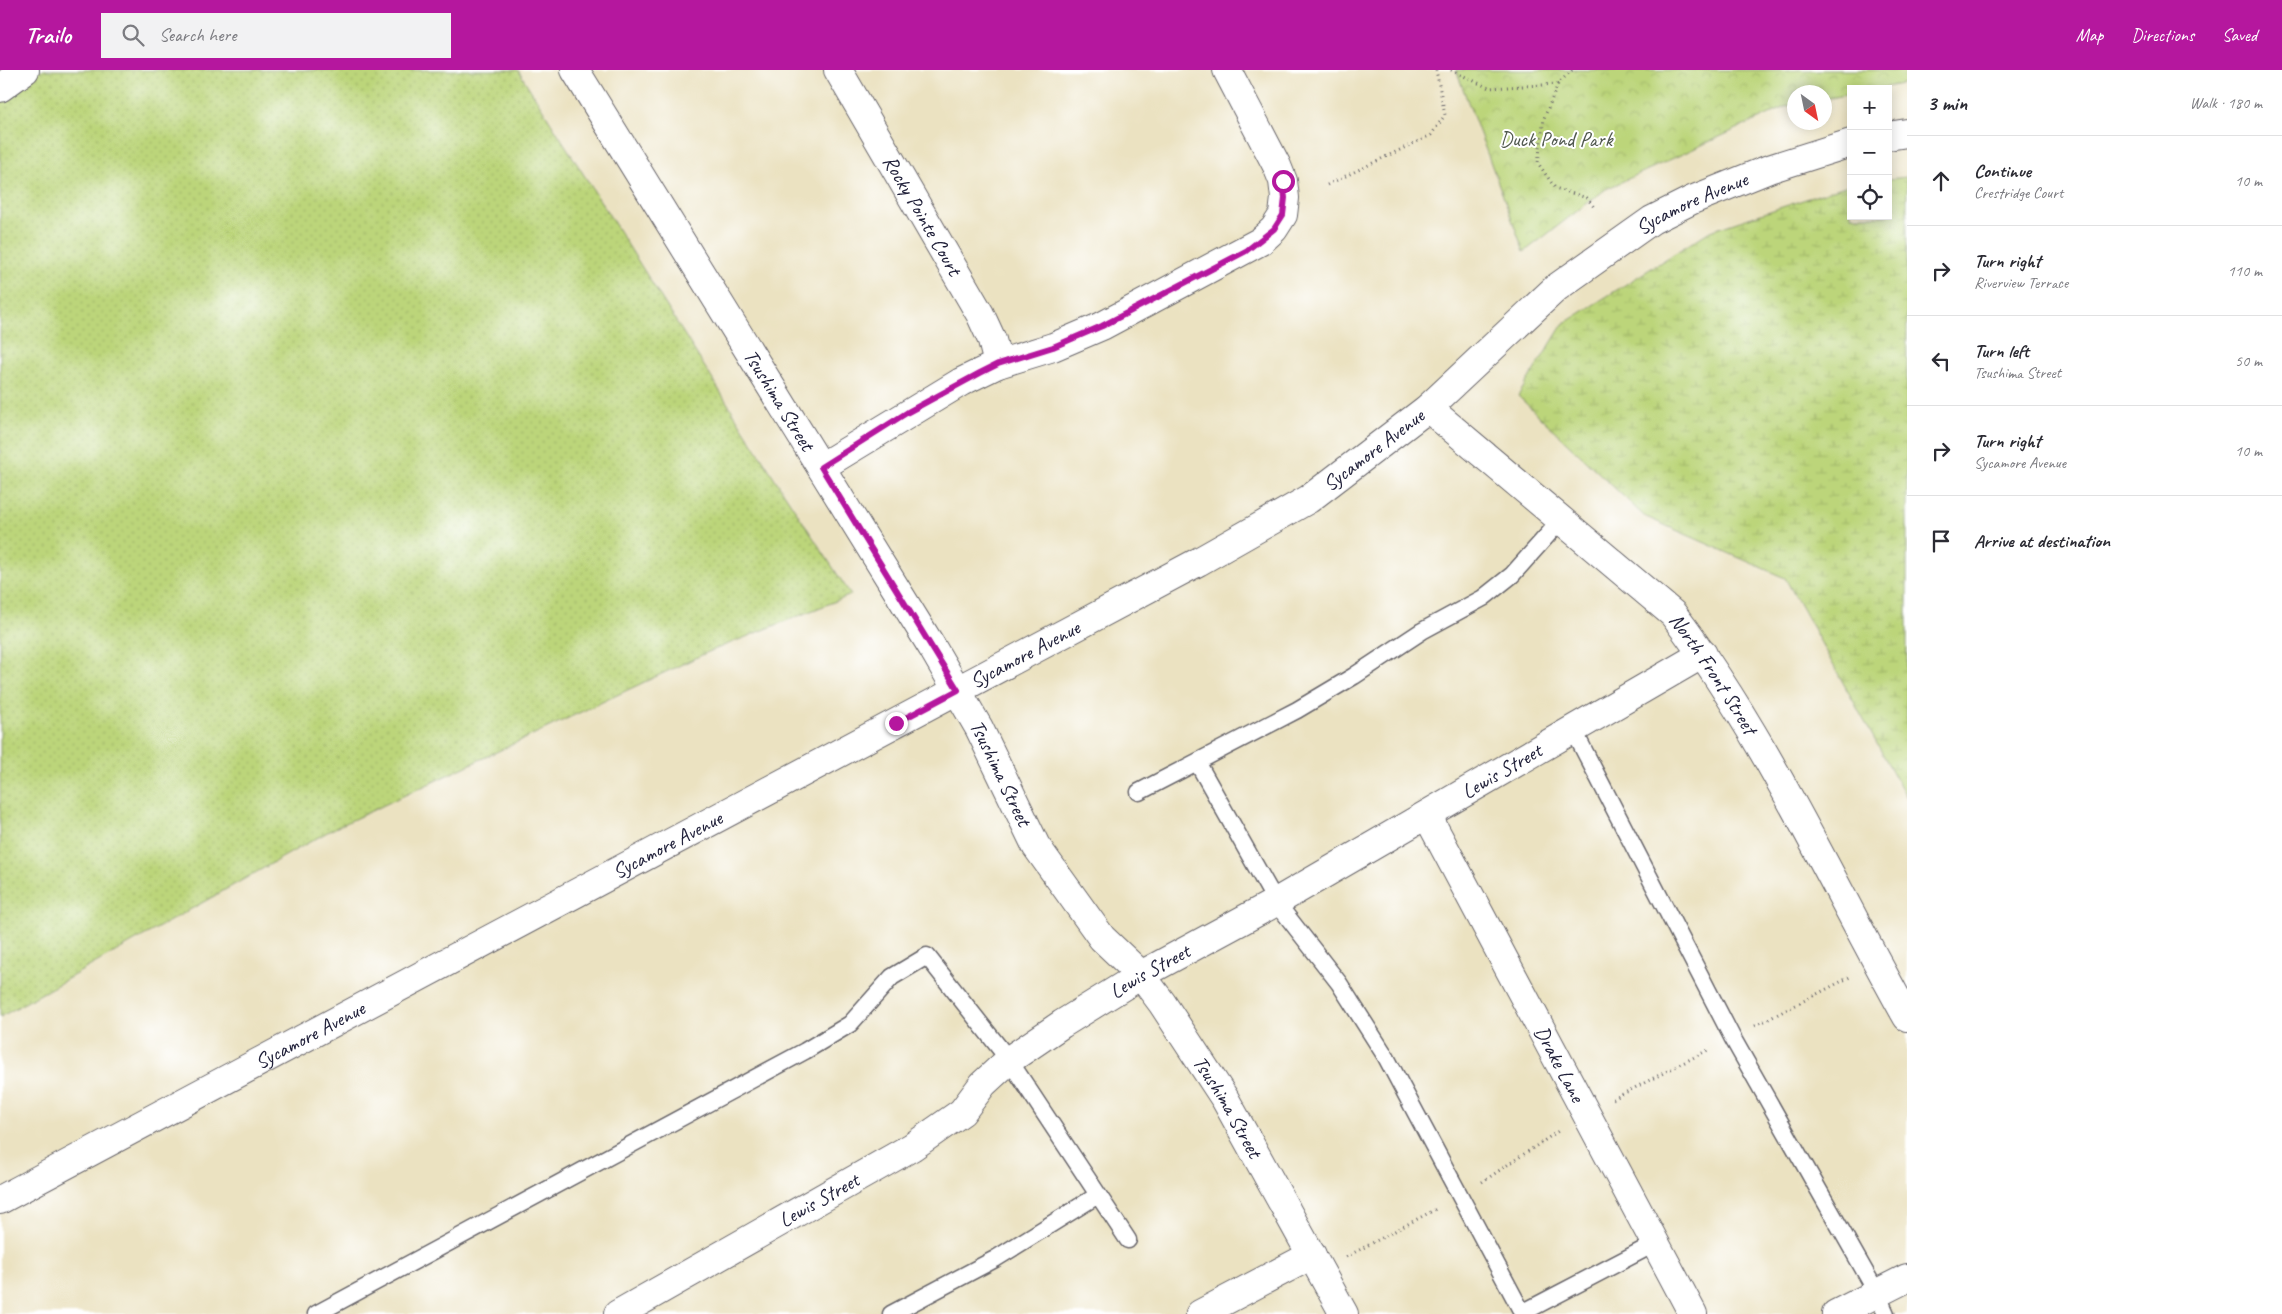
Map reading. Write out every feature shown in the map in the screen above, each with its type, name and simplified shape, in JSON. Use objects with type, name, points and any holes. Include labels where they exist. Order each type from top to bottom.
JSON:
[{"type":"street","points":[[0,88],[25,70]]},
{"type":"street","name":"Tsushima Street","points":[[574,70],[958,690],[979,728],[1036,846],[1102,938],[1142,975],[1225,1099],[1344,1314]]},
{"type":"street","name":"Rocky Pointe Court","points":[[838,70],[980,314],[992,340],[998,364]]},
{"type":"street","points":[[821,467],[908,412],[961,382],[998,364],[1053,347],[1102,326],[1237,256],[1268,235],[1283,215],[1285,198],[1283,181],[1227,70]]},
{"type":"street","points":[[1892,135],[1907,133]]},
{"type":"street","name":"Sycamore Avenue","points":[[0,1200],[1198,562],[1309,500],[1428,408],[1556,288],[1652,220],[1692,200],[1769,168],[1847,144]]},
{"type":"street","name":"North Front Street","points":[[1428,408],[1673,614],[1703,654],[1762,749],[1907,1017]]},
{"type":"street","name":"Lewis Street","points":[[618,1314],[912,1147],[962,1112],[983,1084],[1009,1060],[1062,1024],[1142,975],[1276,902],[1703,654]]},
{"type":"street","name":"Drake Lane","points":[[1427,814],[1693,1314]]},
{"type":"street","points":[[1200,1314],[1312,1255]]},
{"type":"street","points":[[1836,1314],[1882,1304],[1907,1278]]},
{"type":"lane","points":[[1139,792],[1328,692],[1414,636],[1482,598],[1512,575],[1561,520]]},
{"type":"lane","points":[[1573,729],[1732,1038],[1882,1304]]},
{"type":"lane","points":[[1197,762],[1276,902],[1339,983],[1386,1057],[1522,1313],[1656,1244]]},
{"type":"lane","points":[[316,1314],[805,1051],[850,1024],[892,977],[927,956],[1009,1060],[1128,1240]]},
{"type":"lane","points":[[892,1314],[995,1259],[1098,1195]]},
{"type":"path","points":[[1327,185],[1432,135],[1444,115],[1436,70]]},
{"type":"path","points":[[1451,70],[1489,88],[1558,84]]},
{"type":"path","points":[[1572,70],[1558,84],[1544,118],[1538,163],[1555,188],[1588,198],[1594,207]]},
{"type":"green space","points":[[0,70],[518,70],[782,490],[851,595],[706,653],[331,830],[0,1017]]},
{"type":"green space","name":"Duck Pond Park","points":[[1456,70],[1907,70],[1907,83],[1892,86],[1847,85],[1847,95],[1832,98],[1832,85],[1787,85],[1787,107],[1606,189],[1524,252]]},
{"type":"green space","points":[[1907,177],[1907,798],[1785,578],[1644,516],[1518,396],[1563,324],[1710,231],[1847,185],[1847,220],[1892,220],[1892,179]]},
{"type":"route","points":[[896,723],[958,690],[821,467],[908,412],[961,382],[998,364],[1053,347],[1102,326],[1246,251],[1274,229],[1283,215],[1285,198],[1283,181]]}]
